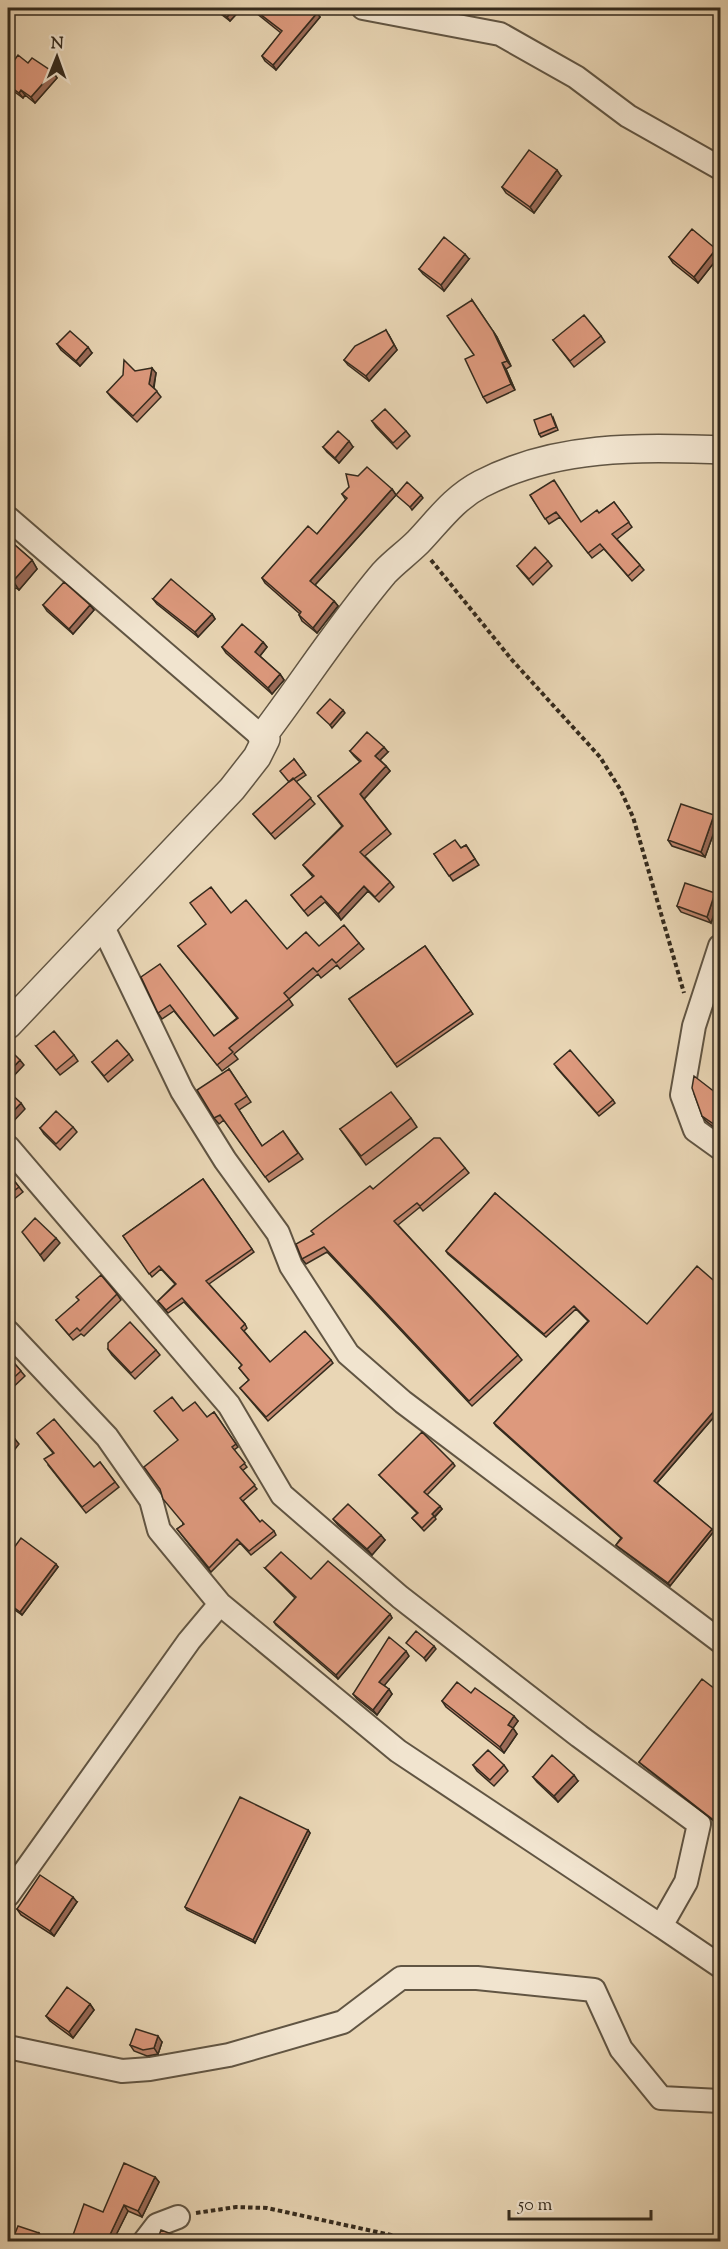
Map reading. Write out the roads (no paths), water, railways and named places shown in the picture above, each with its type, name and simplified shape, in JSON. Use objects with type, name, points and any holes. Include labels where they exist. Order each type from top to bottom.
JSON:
[{"type":"street","points":[[363,8],[500,34],[576,77],[628,116],[720,168]]},
{"type":"street","points":[[262,737],[379,579],[417,543],[447,508],[479,485],[510,471],[549,458],[609,448],[720,450]]},
{"type":"street","points":[[8,518],[266,739],[257,757],[232,789],[8,1025]]},
{"type":"street","points":[[102,925],[182,1091],[225,1160],[278,1233],[291,1266],[348,1354],[403,1402],[720,1641]]},
{"type":"street","points":[[720,946],[694,1026],[682,1095],[695,1130],[720,1148]]},
{"type":"street","points":[[8,1147],[229,1405],[282,1494],[400,1597],[579,1736],[699,1824],[686,1882],[661,1926]]},
{"type":"street","points":[[8,1332],[107,1437],[151,1500],[159,1530],[220,1604],[398,1751],[720,1966]]},
{"type":"street","points":[[8,1895],[189,1641],[220,1604]]},
{"type":"street","points":[[8,2047],[122,2071],[150,2069],[229,2055],[343,2022],[400,1978],[477,1978],[594,1990],[621,2049],[661,2098],[720,2101]]},
{"type":"street","points":[[144,2241],[158,2225],[178,2217]]}]
